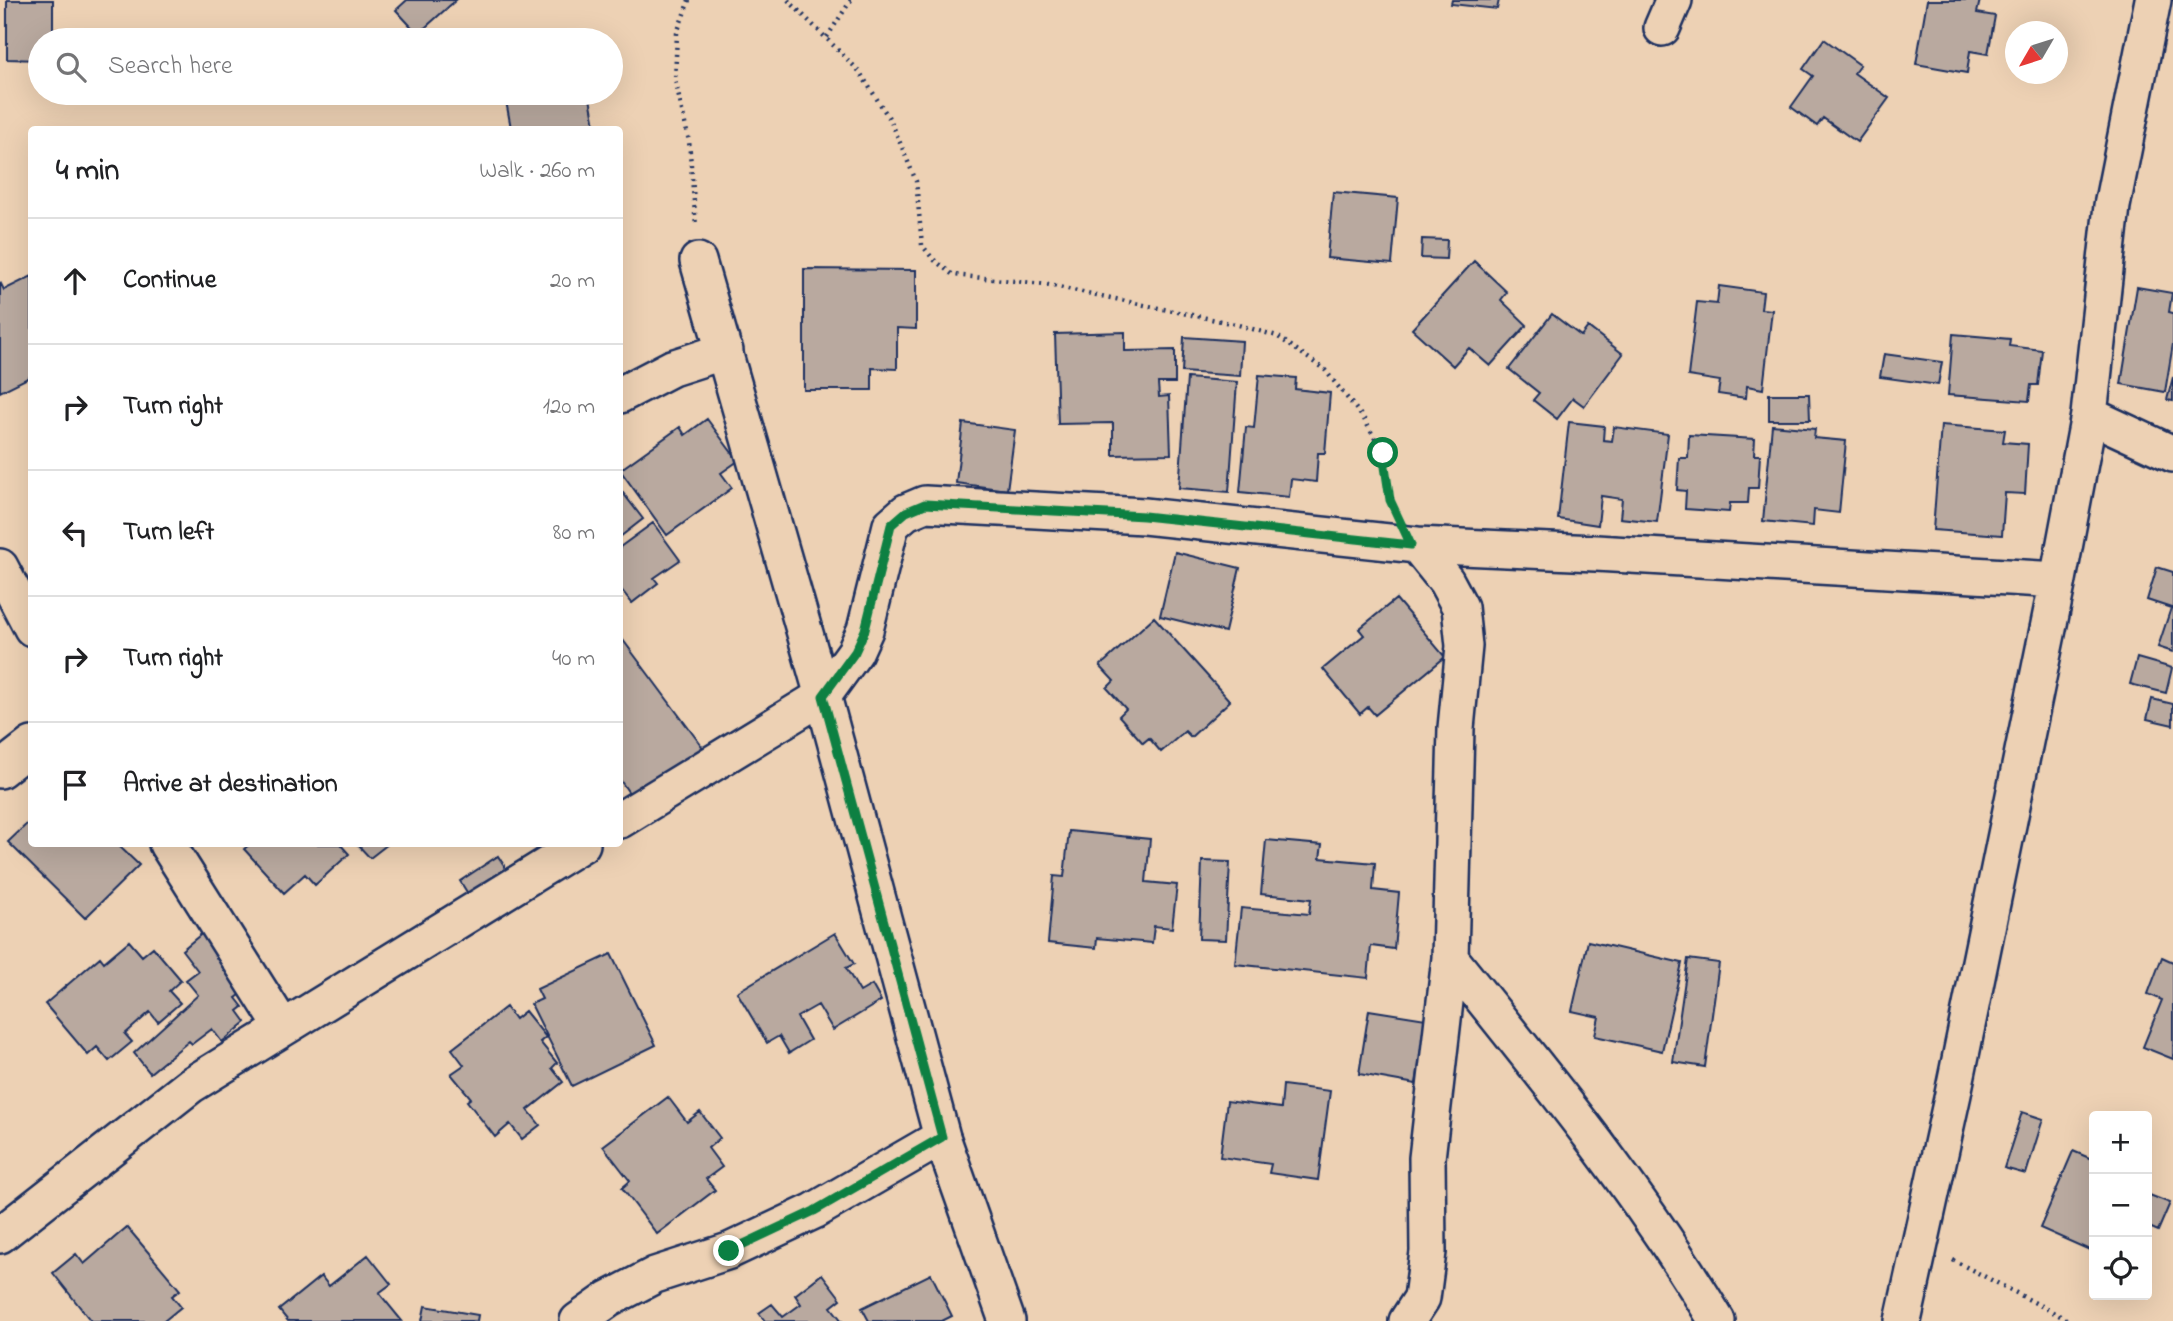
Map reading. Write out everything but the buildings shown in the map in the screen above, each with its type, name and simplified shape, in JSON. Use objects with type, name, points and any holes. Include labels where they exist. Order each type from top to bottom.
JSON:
[{"type":"street","points":[[1903,1321],[2058,580],[2089,415],[2112,206],[2153,0]]},
{"type":"street","points":[[698,261],[823,696],[942,1137],[1007,1321]]},
{"type":"street","points":[[623,393],[672,368],[725,351]]},
{"type":"street","points":[[2089,415],[2173,454]]},
{"type":"street","points":[[623,818],[823,696],[855,652],[865,630],[891,525],[906,512],[925,504],[1144,516],[1414,545],[1596,552],[2058,580]]},
{"type":"street","points":[[1407,1321],[1422,1298],[1428,1252],[1427,1158],[1450,958],[1456,728],[1464,646],[1460,607],[1446,581],[1414,545]]},
{"type":"street","points":[[0,567],[28,620]]},
{"type":"street","points":[[0,770],[28,748]]},
{"type":"street","points":[[169,847],[283,1028]]},
{"type":"street","points":[[0,1235],[191,1085],[577,847]]},
{"type":"street","points":[[1450,958],[1584,1123],[1667,1238],[1717,1321]]},
{"type":"street","points":[[578,1321],[609,1298],[655,1275],[729,1251],[814,1211],[942,1137]]},
{"type":"path","points":[[689,0],[677,33],[675,80],[689,141],[698,261]]},
{"type":"path","points":[[788,0],[859,71],[891,121],[916,181],[922,245],[933,259],[953,275],[1044,284],[1224,321],[1277,337],[1325,370],[1364,419],[1383,453],[1390,500],[1414,545]]},
{"type":"path","points":[[827,37],[851,0]]},
{"type":"path","points":[[1921,1243],[2070,1321]]},
{"type":"route","points":[[729,1251],[814,1211],[942,1137],[823,696],[855,652],[865,630],[891,525],[906,512],[925,504],[1144,516],[1411,545],[1390,500],[1383,453]]}]
